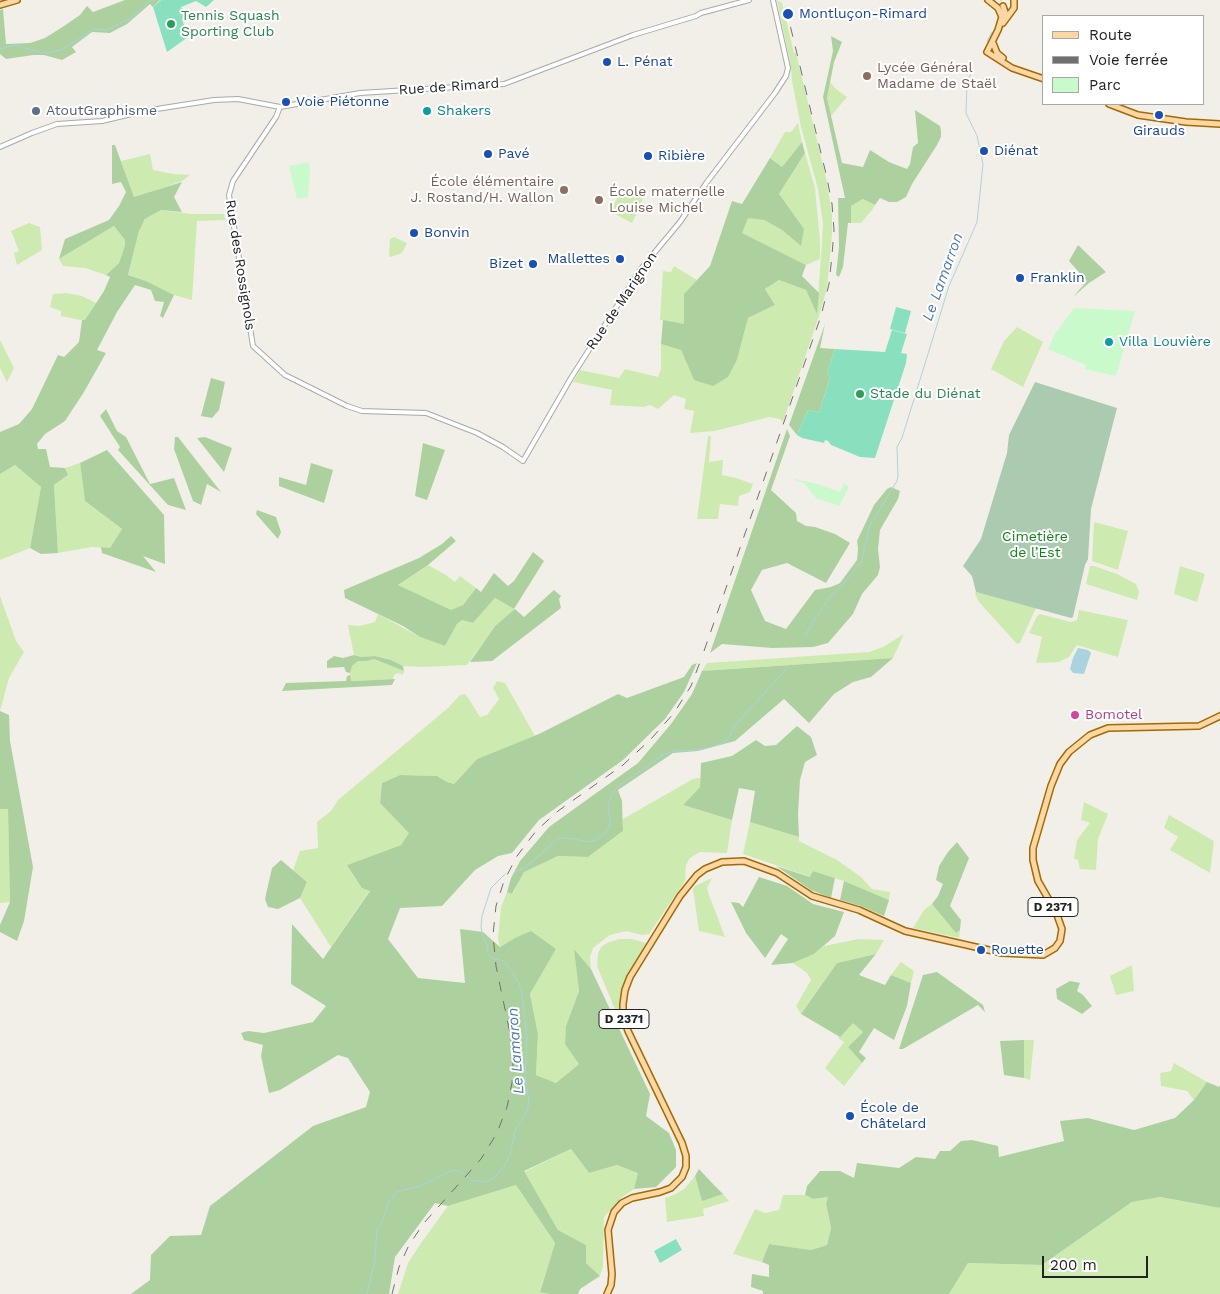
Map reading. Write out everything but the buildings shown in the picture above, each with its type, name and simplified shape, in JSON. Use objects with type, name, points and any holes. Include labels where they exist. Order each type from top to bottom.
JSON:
[{"type":"main road","points":[[0,5],[17,0]]},
{"type":"main road","points":[[989,0],[1014,8]]},
{"type":"main road","points":[[989,0],[1004,16]]},
{"type":"main road","points":[[998,30],[1014,8],[1014,0]]},
{"type":"main road","points":[[1003,6],[1003,23]]},
{"type":"main road","points":[[1004,16],[987,52],[1016,69],[1042,78]]},
{"type":"main road","points":[[992,42],[997,52],[1016,69]]},
{"type":"main road","points":[[1112,105],[1134,114],[1186,122],[1220,124]]},
{"type":"main road","name":"D 2371","points":[[606,1294],[612,1277],[608,1230],[614,1212],[622,1203],[629,1199],[663,1192],[674,1186],[683,1175],[686,1159],[681,1139],[628,1031],[624,1018],[623,1004],[625,990],[630,977],[680,896],[697,875],[705,869],[722,862],[744,861],[778,873],[812,896],[859,910],[905,931],[1002,953],[1043,955],[1050,952],[1059,943],[1062,929],[1056,912],[1038,881],[1035,872],[1033,848],[1051,786],[1060,764],[1080,741],[1108,728],[1199,726],[1220,716]]},
{"type":"street","name":"Rue de Rimard","points":[[0,147],[48,126],[57,124],[102,121],[139,113],[231,99],[280,107],[360,92],[504,84],[633,35],[748,0]]},
{"type":"street","name":"Rue de Marignon","points":[[523,461],[571,378],[640,270],[680,222],[707,182],[776,93],[786,76],[788,68],[773,0]]},
{"type":"street","name":"Rue des Rossignols","points":[[280,107],[276,117],[232,181],[229,195],[253,346],[286,375],[347,406],[362,411],[426,413],[477,433],[503,447],[523,461]]},
{"type":"green space","points":[[125,0],[160,0],[153,7],[150,4],[127,24],[110,33],[92,32],[72,47],[76,52],[62,60],[44,55],[6,59],[0,54],[0,10],[3,9],[6,44],[30,43],[45,38],[64,26],[80,15],[87,6],[93,12]]},
{"type":"green space","name":"Tennis Squash Sporting Club","points":[[161,0],[214,0],[206,7],[196,1],[181,7],[185,18],[182,19],[188,37],[167,52],[153,7]]},
{"type":"green space","points":[[777,0],[782,3],[794,53],[796,53],[827,182],[832,215],[832,234],[827,288],[783,422],[780,419],[769,417],[715,431],[690,433],[694,411],[684,409],[686,399],[674,395],[658,409],[650,405],[644,407],[610,405],[612,390],[573,382],[580,370],[619,378],[625,369],[658,377],[661,369],[661,344],[681,350],[694,380],[728,377],[737,360],[748,318],[775,305],[765,289],[779,280],[806,290],[817,313],[823,224],[818,189],[801,127]]},
{"type":"green space","points":[[831,36],[842,42],[834,62],[827,98],[842,163],[863,167],[870,150],[889,162],[907,169],[910,164],[913,147],[918,143],[915,110],[940,126],[941,131],[941,137],[937,145],[912,184],[906,197],[897,202],[889,202],[880,198],[875,205],[863,199],[851,206],[851,223],[848,223],[843,267],[839,277],[836,275],[839,247],[838,198],[845,198],[823,97],[833,51]]},
{"type":"green space","points":[[830,82],[847,97],[831,116],[827,98]]},
{"type":"green space","points":[[798,123],[802,142],[782,167],[770,158],[785,132],[791,132]]},
{"type":"green space","points":[[802,142],[805,153],[779,194],[804,229],[801,246],[782,230],[764,220],[748,218],[742,233],[806,265],[802,276],[819,293],[817,314],[806,290],[779,280],[765,289],[775,305],[748,318],[737,360],[728,377],[713,386],[694,380],[681,350],[661,344],[663,320],[684,324],[684,294],[710,266],[732,201],[742,204],[770,158],[782,167]]},
{"type":"green space","points":[[112,145],[115,145],[134,197],[182,182],[174,197],[182,212],[161,210],[145,219],[139,231],[128,275],[146,281],[174,295],[163,318],[160,316],[164,302],[155,301],[151,290],[135,285],[117,312],[97,350],[106,353],[84,392],[65,421],[45,434],[37,444],[38,449],[46,449],[50,467],[65,468],[68,475],[54,485],[58,553],[41,554],[30,548],[41,487],[15,465],[0,474],[0,432],[19,424],[32,409],[58,355],[64,357],[79,342],[82,320],[85,320],[104,291],[110,277],[106,275],[119,263],[125,240],[114,226],[59,259],[65,239],[109,220],[126,192],[121,182],[112,184]]},
{"type":"green space","points":[[805,153],[815,188],[820,241],[820,259],[806,265],[741,233],[748,217],[764,220],[782,230],[801,246],[779,194]]},
{"type":"green space","points":[[150,154],[153,170],[190,175],[182,181],[134,198],[121,161]]},
{"type":"green space","points":[[309,162],[308,197],[297,199],[289,166]]},
{"type":"green space","points":[[621,188],[643,199],[632,223],[611,212]]},
{"type":"green space","points":[[863,199],[875,205],[861,223],[851,223],[851,206]]},
{"type":"green space","points":[[161,210],[192,214],[224,214],[225,220],[197,221],[192,300],[174,295],[146,281],[128,275],[139,231],[145,219]]},
{"type":"green space","points":[[29,223],[40,227],[42,250],[17,265],[14,253],[19,251],[11,231]]},
{"type":"green space","points":[[114,226],[125,240],[125,245],[119,263],[106,275],[85,268],[63,266],[59,259]]},
{"type":"green space","points":[[394,237],[407,243],[402,253],[391,257],[389,256],[390,239]]},
{"type":"green space","points":[[1078,245],[1106,272],[1073,297],[1087,281],[1069,261]]},
{"type":"green space","points":[[674,266],[697,280],[684,294],[684,324],[660,320],[663,271],[671,272]]},
{"type":"green space","points":[[66,293],[82,296],[96,303],[85,321],[61,316],[61,311],[50,307],[53,294]]},
{"type":"green space","points":[[896,307],[911,311],[905,333],[890,329]]},
{"type":"green space","points":[[1074,308],[1135,311],[1116,376],[1085,369],[1086,365],[1048,349],[1055,334]]},
{"type":"green space","points":[[825,324],[820,348],[835,349],[827,373],[830,378],[819,413],[808,410],[797,435],[789,425]]},
{"type":"green space","points":[[1017,327],[1043,342],[1023,387],[991,369],[1004,341]]},
{"type":"green space","name":"Stade du Diénat","points":[[892,330],[907,334],[901,353],[907,354],[906,363],[875,458],[860,457],[831,445],[828,441],[825,440],[824,443],[797,435],[808,410],[819,413],[830,378],[827,373],[835,349],[885,352]]},
{"type":"green space","points":[[0,340],[14,368],[7,382],[0,368]]},
{"type":"green space","points":[[211,378],[225,382],[219,410],[212,418],[201,416]]},
{"type":"green space","name":"Cimetière de l’Est","points":[[1035,382],[1117,408],[1091,509],[1088,559],[1073,617],[1071,618],[976,592],[972,576],[963,566],[981,539],[1007,453],[1009,435]]},
{"type":"green space","points":[[106,409],[117,431],[126,437],[150,484],[174,478],[186,510],[168,505],[118,450],[120,447],[100,416]]},
{"type":"green space","points":[[787,429],[790,436],[771,490],[796,513],[797,521],[806,526],[835,534],[850,543],[826,583],[787,563],[762,570],[751,590],[765,621],[786,629],[815,590],[840,583],[857,560],[857,541],[874,505],[887,489],[891,487],[900,491],[898,499],[880,530],[878,549],[880,567],[878,575],[862,594],[853,614],[828,643],[813,647],[772,648],[722,644],[710,653]]},
{"type":"green space","points":[[708,436],[711,436],[709,462],[723,460],[722,475],[753,484],[750,492],[739,496],[738,506],[720,504],[718,519],[697,519]]},
{"type":"green space","points":[[175,437],[178,437],[221,492],[207,484],[201,505],[193,501],[174,449]]},
{"type":"green space","points":[[205,437],[232,448],[224,472],[197,438]]},
{"type":"green space","points":[[423,443],[445,450],[427,500],[415,496]]},
{"type":"green space","points":[[107,450],[164,515],[165,564],[143,556],[156,572],[102,553],[101,547],[110,548],[122,529],[85,501],[80,463]]},
{"type":"green space","points":[[80,463],[85,501],[122,529],[110,548],[92,547],[58,553],[54,485],[68,475],[65,468]]},
{"type":"green space","points":[[311,463],[333,470],[324,503],[279,486],[279,477],[306,485]]},
{"type":"green space","points":[[15,465],[41,487],[30,548],[0,560],[0,474]]},
{"type":"green space","points":[[794,479],[818,484],[840,492],[844,483],[849,487],[839,506],[816,498],[804,483]]},
{"type":"green space","points":[[257,510],[276,517],[281,532],[278,539],[256,514]]},
{"type":"green space","points":[[1094,522],[1128,531],[1118,570],[1092,561]]},
{"type":"green space","points":[[451,536],[456,541],[428,565],[398,585],[451,610],[463,605],[476,588],[481,592],[494,573],[508,586],[514,581],[533,552],[544,561],[514,609],[495,598],[473,623],[462,620],[457,624],[445,646],[420,637],[403,626],[345,598],[344,590],[419,558]]},
{"type":"green space","points":[[428,565],[455,582],[460,576],[476,588],[463,605],[451,611],[398,585]]},
{"type":"green space","points":[[1090,566],[1117,574],[1136,584],[1139,592],[1137,600],[1086,584]]},
{"type":"green space","points":[[1180,566],[1205,574],[1197,602],[1174,594]]},
{"type":"green space","points":[[554,590],[561,596],[559,599],[561,608],[492,661],[470,662],[495,626],[515,609],[524,617]]},
{"type":"green space","points":[[976,592],[1036,608],[1020,643],[1017,644],[979,602],[975,594]]},
{"type":"green space","points":[[0,596],[16,641],[24,652],[9,678],[0,711]]},
{"type":"green space","points":[[495,598],[514,609],[514,611],[495,626],[467,665],[403,666],[391,660],[375,656],[361,657],[354,655],[348,625],[359,626],[375,622],[378,614],[420,637],[445,646],[457,624],[462,620],[473,623]]},
{"type":"green space","points":[[1079,610],[1128,620],[1118,657],[1077,645],[1069,657],[1059,662],[1036,663],[1042,637],[1029,633],[1037,616],[1040,614],[1071,622],[1077,620]]},
{"type":"green space","points":[[904,634],[893,658],[702,671],[707,663],[869,652],[883,647]]},
{"type":"green space","points":[[354,655],[361,657],[375,656],[391,660],[403,666],[404,671],[374,659],[358,661],[352,666],[350,673],[346,672],[344,667],[327,668],[327,661],[334,656],[343,658]]},
{"type":"green space","points":[[893,658],[871,677],[853,682],[834,694],[809,723],[784,699],[735,741],[698,751],[673,753],[618,790],[622,801],[623,831],[588,857],[558,856],[524,872],[512,894],[507,892],[511,878],[520,861],[549,827],[638,763],[671,724],[692,694],[702,671]]},
{"type":"green space","points":[[374,659],[404,671],[403,675],[398,673],[394,675],[393,679],[350,681],[352,666],[358,661]]},
{"type":"green space","points":[[697,663],[684,692],[665,719],[623,760],[539,820],[512,853],[498,856],[475,870],[442,906],[400,908],[388,939],[418,978],[465,983],[460,929],[483,932],[500,947],[531,931],[556,949],[530,994],[538,1034],[536,1075],[556,1083],[579,1064],[565,1044],[566,1026],[579,991],[574,949],[591,969],[650,1094],[646,1116],[669,1133],[676,1150],[676,1167],[656,1187],[634,1189],[638,1173],[617,1165],[589,1173],[571,1149],[524,1171],[558,1230],[586,1245],[586,1263],[600,1276],[580,1289],[578,1294],[540,1292],[555,1243],[516,1185],[448,1206],[435,1203],[395,1257],[389,1294],[131,1294],[150,1280],[151,1255],[170,1236],[201,1235],[210,1206],[313,1126],[366,1107],[370,1092],[348,1058],[338,1055],[280,1090],[269,1093],[261,1056],[263,1045],[244,1040],[241,1033],[248,1031],[264,1033],[313,1022],[326,1006],[291,984],[292,924],[323,959],[370,891],[362,888],[347,865],[401,845],[409,833],[380,803],[382,783],[400,775],[437,776],[454,784],[477,759],[539,734],[618,694],[627,698],[684,677],[692,665]]},
{"type":"green space","points":[[350,675],[351,681],[395,679],[392,685],[282,691],[286,683],[346,681],[347,676]]},
{"type":"green space","points":[[497,681],[505,683],[535,736],[477,759],[454,784],[436,776],[400,775],[382,783],[380,803],[410,833],[401,845],[347,865],[370,890],[331,947],[300,898],[307,882],[293,870],[300,851],[318,848],[317,822],[331,811],[338,800],[448,708],[460,695],[465,694],[480,717],[487,715],[499,699],[493,688]]},
{"type":"green space","points":[[0,711],[9,715],[10,741],[33,867],[24,921],[17,941],[0,932],[0,925],[10,902],[8,809],[0,809]]},
{"type":"green space","points":[[797,726],[811,737],[817,755],[805,762],[800,780],[799,837],[750,822],[755,791],[739,788],[732,820],[683,805],[700,787],[701,763],[732,756],[756,740],[765,746],[776,745]]},
{"type":"green space","points":[[700,778],[700,787],[683,805],[732,820],[727,853],[700,852],[690,858],[686,865],[685,881],[649,934],[642,935],[626,931],[610,935],[593,948],[590,957],[591,969],[575,950],[579,991],[566,1026],[579,1064],[556,1083],[536,1075],[538,1034],[530,994],[556,949],[515,938],[500,947],[498,939],[501,907],[507,892],[513,894],[523,872],[558,856],[588,857],[623,831],[623,819],[693,779]]},
{"type":"green space","points":[[1084,802],[1108,814],[1098,839],[1096,870],[1080,869],[1078,860],[1074,859],[1077,840],[1090,823],[1081,820]]},
{"type":"green space","points":[[8,808],[10,902],[0,903],[0,809]]},
{"type":"green space","points":[[1169,815],[1214,841],[1210,873],[1170,850],[1178,837],[1164,828]]},
{"type":"green space","points":[[750,822],[799,837],[799,841],[837,860],[861,877],[872,889],[890,892],[889,900],[844,881],[813,871],[811,877],[743,854]]},
{"type":"green space","points":[[957,842],[969,858],[950,906],[961,920],[960,930],[956,933],[932,904],[943,884],[936,880],[939,866]]},
{"type":"green space","points":[[281,860],[307,882],[300,898],[278,909],[268,907],[265,899],[272,868]]},
{"type":"green space","points":[[776,866],[810,877],[813,871],[835,878],[831,898],[811,890]]},
{"type":"green space","points":[[759,877],[787,886],[813,904],[844,912],[835,936],[814,954],[793,963],[771,965],[788,939],[781,934],[765,958],[746,933],[731,902],[739,903],[743,907]]},
{"type":"green space","points":[[712,878],[707,888],[725,937],[699,931],[693,889],[695,886]]},
{"type":"green space","points":[[844,881],[889,900],[884,916],[861,906],[840,900]]},
{"type":"green space","points":[[932,904],[956,932],[960,930],[959,938],[913,928],[924,910]]},
{"type":"green space","points":[[620,939],[632,939],[646,943],[623,986],[620,1006],[623,1026],[597,966],[598,953],[602,946]]},
{"type":"green space","points":[[859,939],[884,940],[876,954],[837,963],[801,1014],[796,1006],[811,980],[807,973],[793,963],[814,954],[824,946]]},
{"type":"green space","points":[[876,954],[859,975],[885,985],[891,975],[911,983],[907,1006],[894,1040],[874,1028],[859,1052],[866,1058],[862,1063],[848,1047],[863,1032],[853,1023],[840,1037],[801,1014],[837,963]]},
{"type":"green space","points":[[901,962],[914,971],[911,983],[891,975]]},
{"type":"green space","points":[[1132,965],[1134,991],[1116,995],[1110,976]]},
{"type":"green space","points":[[937,972],[983,1005],[985,1012],[978,1005],[903,1049],[899,1049],[923,975]]},
{"type":"green space","points":[[1070,981],[1080,983],[1077,991],[1092,1006],[1082,1014],[1057,999],[1056,989]]},
{"type":"green space","points":[[853,1022],[863,1032],[848,1047],[862,1063],[844,1086],[825,1068],[844,1042],[838,1038]]},
{"type":"green space","points":[[1024,1040],[1034,1040],[1030,1080],[1024,1078]]},
{"type":"green space","points":[[1024,1040],[1024,1078],[1004,1075],[1000,1041]]},
{"type":"green space","points":[[1174,1063],[1207,1082],[1194,1100],[1187,1091],[1161,1086],[1160,1073],[1171,1071]]},
{"type":"green space","points":[[1207,1082],[1219,1087],[1220,1085],[1220,1208],[1160,1197],[1132,1202],[1042,1265],[968,1263],[949,1294],[763,1294],[763,1291],[751,1287],[752,1274],[769,1277],[769,1265],[762,1262],[769,1244],[811,1250],[827,1245],[831,1228],[826,1204],[828,1197],[813,1199],[805,1195],[807,1186],[820,1171],[840,1171],[854,1178],[857,1163],[899,1168],[916,1157],[935,1159],[940,1151],[950,1151],[961,1141],[972,1140],[998,1146],[999,1157],[1064,1141],[1060,1121],[1088,1118],[1134,1130],[1175,1118],[1194,1100]]},
{"type":"green space","points":[[571,1149],[589,1173],[617,1165],[639,1173],[634,1189],[621,1198],[604,1217],[603,1266],[600,1276],[586,1263],[586,1245],[558,1230],[524,1172]]},
{"type":"green space","points":[[699,1169],[723,1194],[702,1201],[695,1176]]},
{"type":"green space","points":[[695,1176],[702,1200],[723,1194],[729,1201],[703,1209],[704,1216],[667,1222],[665,1198],[684,1189]]},
{"type":"green space","points":[[516,1185],[555,1243],[540,1291],[550,1294],[398,1294],[408,1263],[448,1206]]},
{"type":"green space","points":[[783,1195],[805,1195],[813,1199],[828,1197],[826,1205],[831,1228],[827,1245],[811,1250],[769,1244],[762,1262],[733,1254],[755,1209],[765,1213],[779,1210]]},
{"type":"green space","points":[[1159,1197],[1220,1208],[1220,1294],[949,1294],[968,1263],[1042,1265],[1132,1202]]},
{"type":"green space","points":[[676,1239],[682,1250],[660,1263],[654,1251]]},
{"type":"water","points":[[1078,648],[1088,650],[1091,653],[1084,674],[1073,673],[1070,669]]},
{"type":"waterway","points":[[0,49],[15,45],[49,53],[63,49],[94,29],[106,30],[131,18],[151,0]]},
{"type":"waterway","name":"Le Lamarron","points":[[987,41],[992,32]]},
{"type":"waterway","name":"Le Lamarron","points":[[805,636],[829,598],[861,563],[870,525],[897,481],[897,447],[902,438],[949,286],[977,222],[983,164],[977,136],[966,113],[967,83],[971,73]]},
{"type":"waterway","name":"Le Lamaron","points":[[514,873],[526,867],[559,838],[589,842],[596,840],[609,827],[608,805],[613,792],[619,786],[664,754],[674,751],[698,750],[722,743],[729,738],[733,728],[789,666]]},
{"type":"waterway","name":"Le Lamaron","points":[[367,1294],[375,1260],[377,1230],[389,1202],[397,1192],[420,1186],[453,1170],[463,1173],[471,1180],[486,1182],[495,1177],[505,1165],[511,1151],[515,1131],[527,1112],[529,1101],[525,1077],[527,1038],[522,994],[519,983],[504,961],[492,958],[488,954],[481,926],[482,916],[491,888],[505,874]]},
{"type":"railway","points":[[704,651],[821,316],[829,284],[834,230],[832,204],[784,0]]},
{"type":"railway","points":[[392,1294],[399,1267],[409,1245],[424,1223],[481,1159],[497,1133],[507,1107],[512,1083],[511,1038],[496,966],[493,935],[496,906],[504,881],[517,856],[536,831],[558,811],[623,765],[651,739],[674,713],[691,686],[700,662]]},
{"type":"place","name":"Montluçon-Rimard","points":[[788,14]]},
{"type":"place","name":"Tennis Squash Sporting Club","points":[[171,24]]},
{"type":"place","name":"L. Pénat","points":[[607,62]]},
{"type":"place","name":"Lycée Général Madame de Staël","points":[[867,76]]},
{"type":"place","name":"Voie Piétonne","points":[[286,102]]},
{"type":"place","name":"AtoutGraphisme","points":[[36,111]]},
{"type":"place","name":"Shakers","points":[[427,111]]},
{"type":"place","name":"Girauds","points":[[1159,115]]},
{"type":"place","name":"Diénat","points":[[984,151]]},
{"type":"place","name":"Pavé","points":[[488,154]]},
{"type":"place","name":"Ribière","points":[[648,156]]},
{"type":"place","name":"École élémentaire J. Rostand/H. Wallon","points":[[564,190]]},
{"type":"place","name":"École maternelle Louise Michel","points":[[599,200]]},
{"type":"place","name":"Bonvin","points":[[414,233]]},
{"type":"place","name":"Mallettes","points":[[620,259]]},
{"type":"place","name":"Bizet","points":[[533,264]]},
{"type":"place","name":"Franklin","points":[[1020,278]]},
{"type":"place","name":"Villa Louvière","points":[[1109,342]]},
{"type":"place","name":"Stade du Diénat","points":[[860,394]]},
{"type":"place","name":"Bomotel","points":[[1075,715]]},
{"type":"place","name":"Rouette","points":[[981,950]]},
{"type":"place","name":"École de Châtelard","points":[[850,1116]]}]
